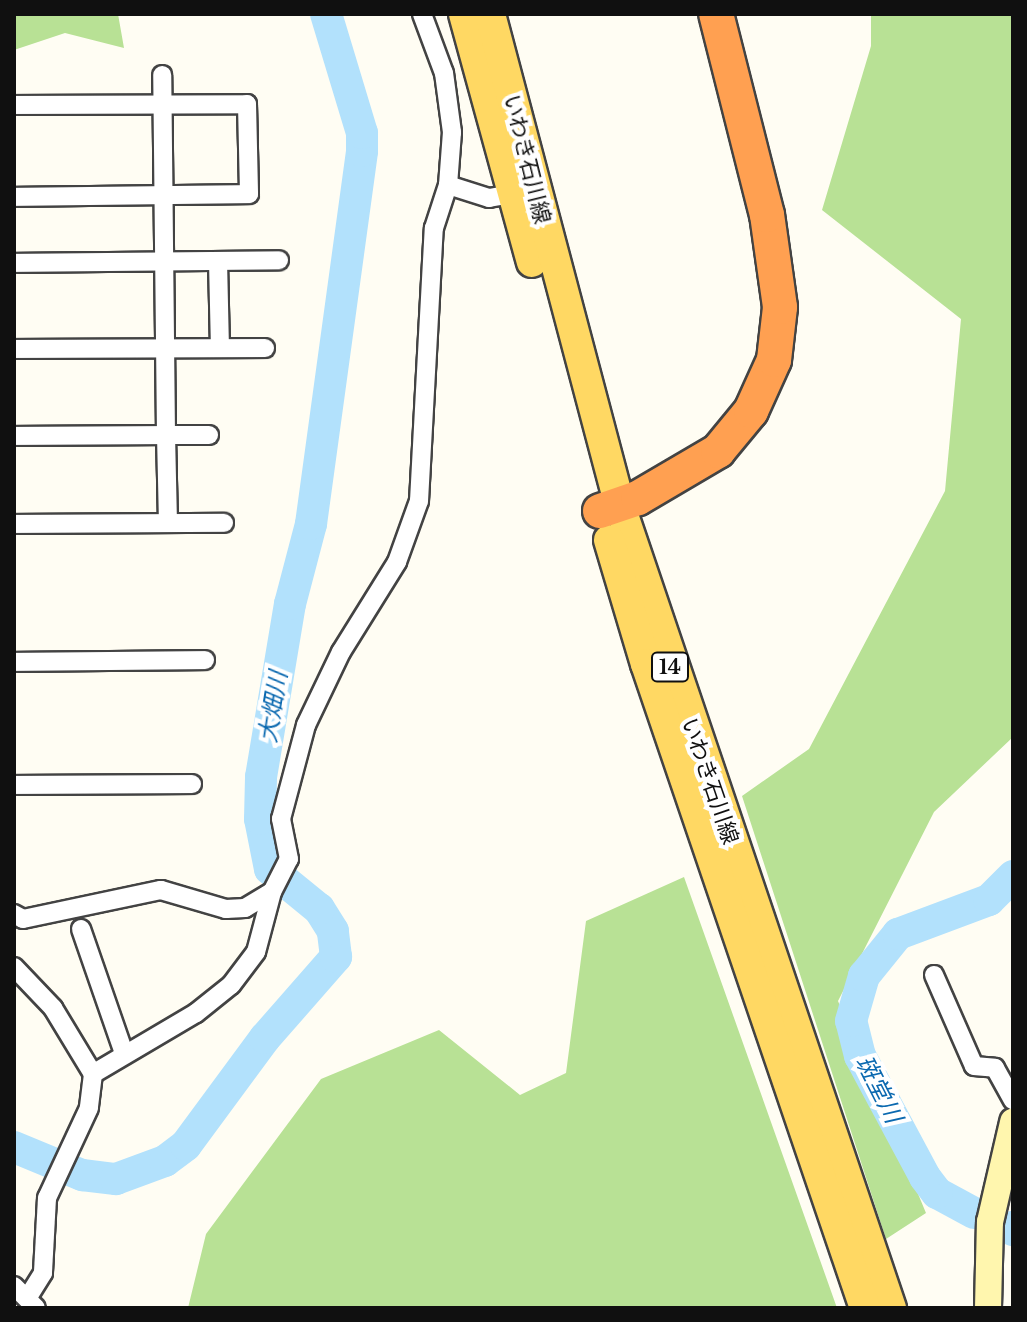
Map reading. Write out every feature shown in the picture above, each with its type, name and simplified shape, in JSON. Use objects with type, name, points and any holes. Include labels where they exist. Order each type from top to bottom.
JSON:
[{"type":"highway","points":[[610,508],[718,451],[751,411],[774,360],[778,280],[746,124],[728,74],[716,14]]},
{"type":"highway","points":[[735,14],[747,71],[746,124]]},
{"type":"main road","name":"いわき石川線","points":[[464,14],[524,192],[610,508],[646,664],[865,1308]]},
{"type":"main road","name":"いわき石川線","points":[[490,14],[524,192]]},
{"type":"main road","name":"いわき石川線","points":[[610,508],[891,1308]]},
{"type":"main road","points":[[988,1308],[990,1222],[1013,1122]]},
{"type":"street","points":[[93,1074],[196,1013],[239,976],[256,952],[273,890],[289,859],[281,819],[306,725],[341,652],[397,562],[419,501],[434,228],[448,185],[452,132],[444,73],[422,14]]},
{"type":"street","points":[[162,75],[168,523]]},
{"type":"street","points":[[14,105],[247,104],[249,194],[14,197]]},
{"type":"street","points":[[448,185],[489,198],[524,192]]},
{"type":"street","points":[[14,263],[279,260]]},
{"type":"street","points":[[218,261],[220,348]]},
{"type":"street","points":[[14,349],[265,348]]},
{"type":"street","points":[[14,436],[209,435]]},
{"type":"street","points":[[14,524],[224,523]]},
{"type":"street","points":[[14,662],[205,660]]},
{"type":"street","points":[[14,785],[192,784]]},
{"type":"street","points":[[14,914],[23,919],[161,890],[226,909],[245,908],[273,890]]},
{"type":"street","points":[[81,929],[124,1053]]},
{"type":"street","points":[[14,967],[53,1008],[93,1074],[89,1108],[60,1170],[44,1216],[43,1273],[26,1297]]},
{"type":"street","points":[[934,975],[974,1066],[995,1068],[1013,1100]]},
{"type":"green space","points":[[14,14],[118,14],[124,48],[65,33],[14,50]]},
{"type":"green space","points":[[871,14],[1013,14],[1013,737],[934,812],[838,1001],[926,1213],[886,1239],[742,796],[809,749],[945,491],[961,319],[822,210],[871,46]]},
{"type":"green space","points":[[684,877],[837,1308],[188,1308],[206,1234],[321,1079],[439,1030],[520,1095],[566,1073],[586,921]]},
{"type":"waterway","name":"大畑川","points":[[14,1147],[82,1175],[116,1179],[165,1161],[186,1145],[265,1038],[336,957],[333,931],[319,909],[270,869],[260,819],[261,777],[290,604],[311,524],[362,151],[362,133],[326,14]]},
{"type":"waterway","name":"斑堂川","points":[[974,1213],[937,1193],[925,1177],[860,1056],[851,1021],[864,976],[898,934],[989,900],[1013,876]]}]
